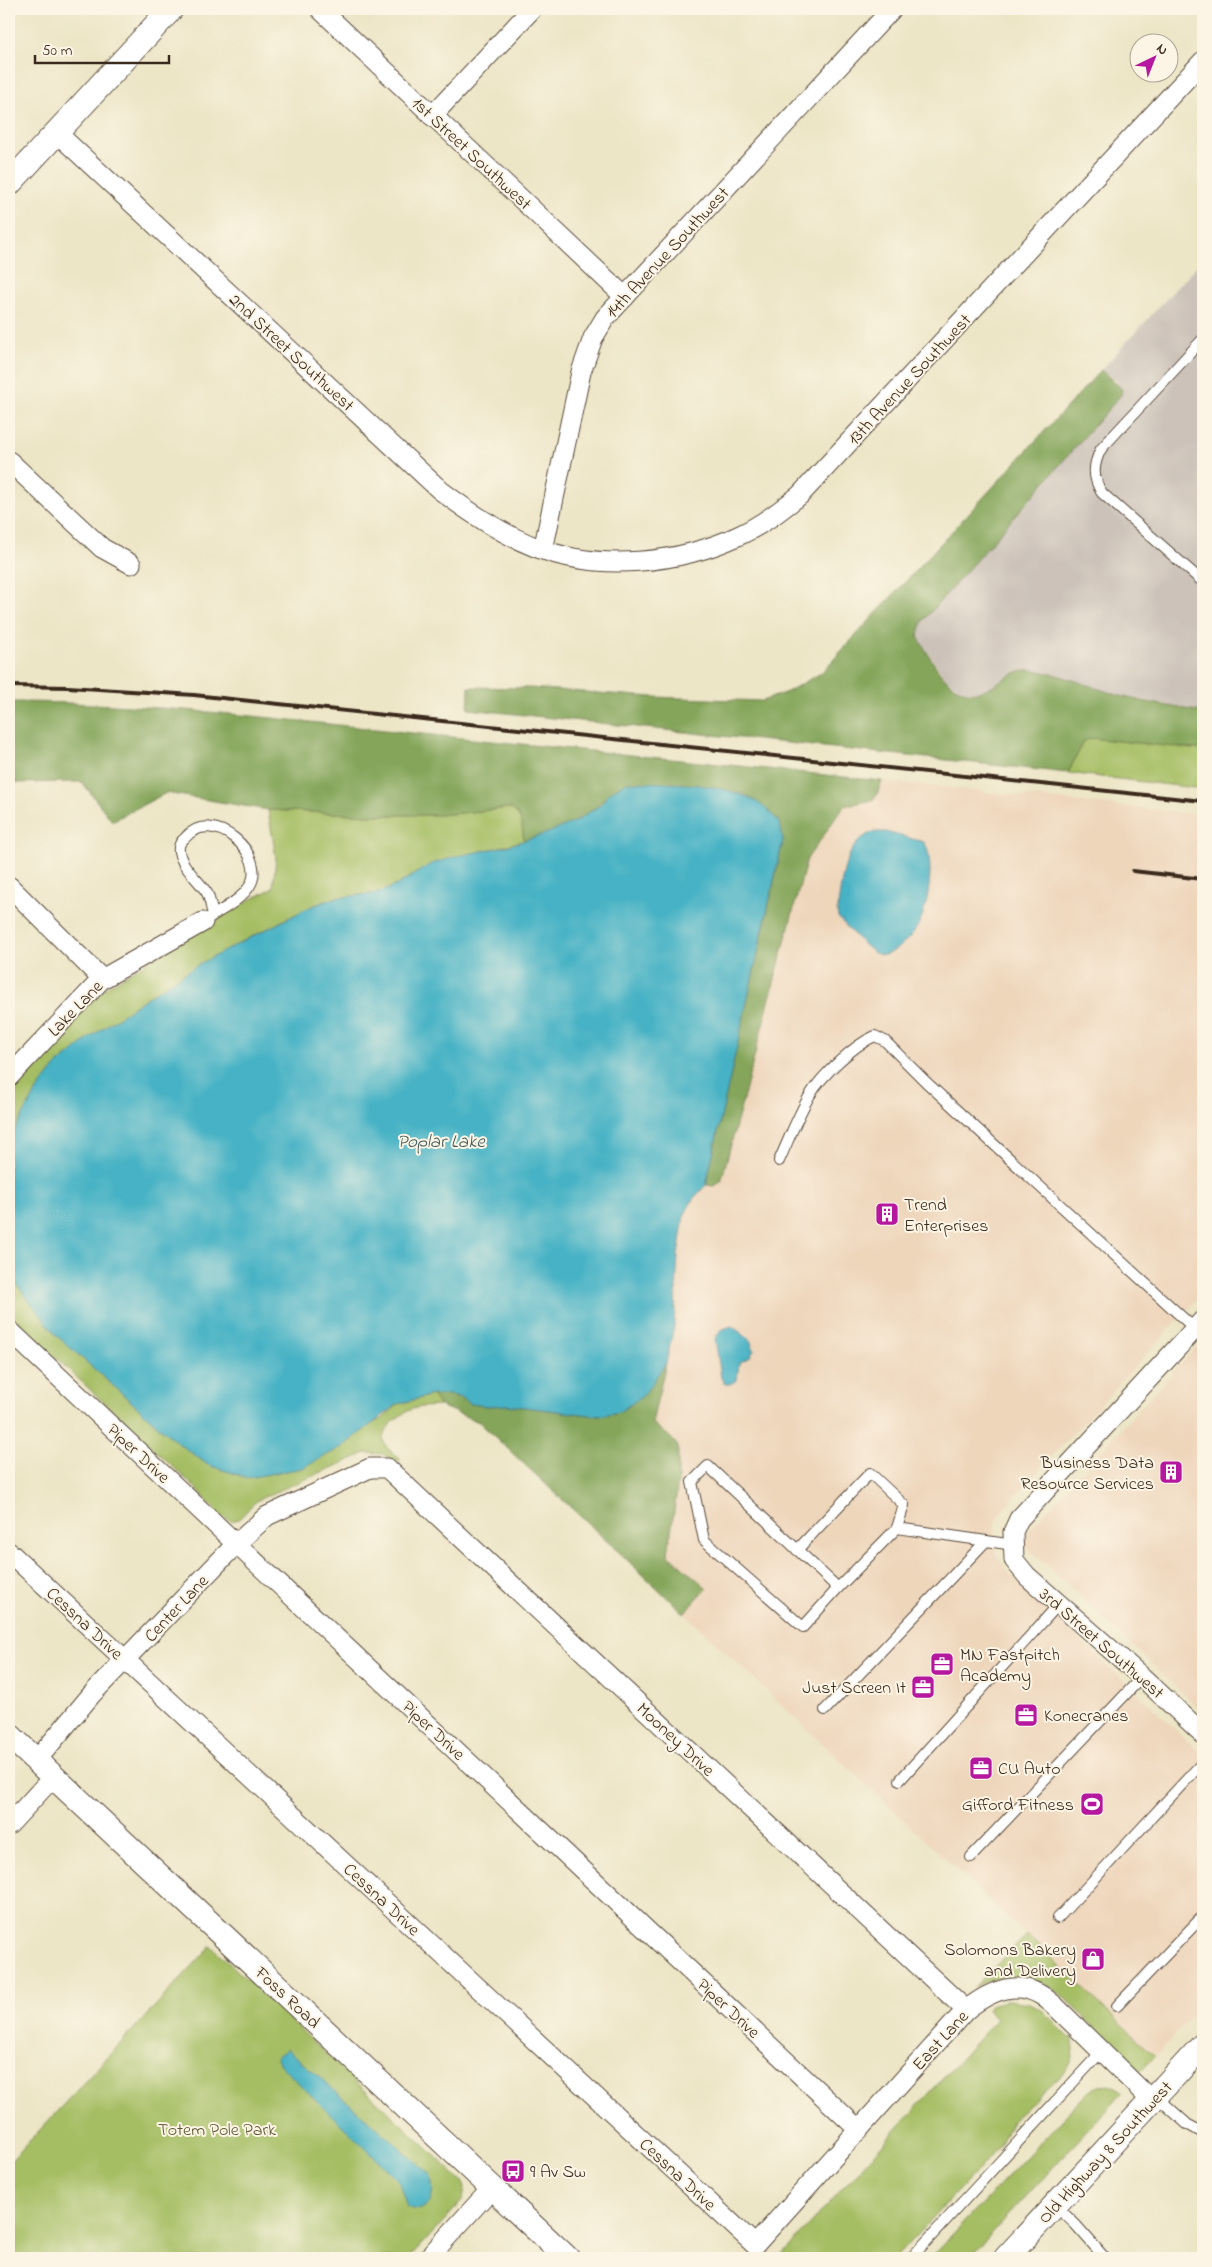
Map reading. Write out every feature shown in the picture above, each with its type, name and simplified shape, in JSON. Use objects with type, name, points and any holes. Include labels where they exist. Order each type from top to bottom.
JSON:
[{"type":"street","points":[[9,184],[171,9]]},
{"type":"street","name":"1st Street Southwest","points":[[320,9],[625,297]]},
{"type":"street","points":[[432,116],[532,9]]},
{"type":"street","name":"14th Avenue Southwest","points":[[543,550],[581,372],[593,338],[605,318],[892,9]]},
{"type":"street","name":"13th Avenue Southwest","points":[[543,550],[575,557],[608,561],[640,561],[679,556],[710,547],[740,534],[774,515],[818,478],[1203,61]]},
{"type":"street","name":"2nd Street Southwest","points":[[56,133],[440,490],[466,510],[500,531],[543,550]]},
{"type":"street","points":[[9,461],[102,548],[131,564]]},
{"type":"street","points":[[9,886],[102,979]]},
{"type":"street","name":"Lake Lane","points":[[9,1077],[102,979],[208,918]]},
{"type":"street","points":[[1014,1545],[1013,1532],[1019,1519],[1199,1325]]},
{"type":"street","name":"Piper Drive","points":[[9,1330],[859,2130]]},
{"type":"street","name":"Center Lane","points":[[36,1761],[92,1694],[236,1544],[267,1516],[370,1468],[387,1468]]},
{"type":"street","name":"Mooney Drive","points":[[387,1468],[966,2010]]},
{"type":"street","name":"3rd Street Southwest","points":[[1014,1545],[1014,1560],[1026,1576],[1142,1677],[1203,1734]]},
{"type":"street","name":"Cessna Drive","points":[[9,1552],[755,2245]]},
{"type":"street","name":"Foss Road","points":[[9,1735],[567,2258]]},
{"type":"street","points":[[9,1825],[53,1778]]},
{"type":"street","name":"East Lane","points":[[755,2245],[966,2010],[984,1996],[1002,1989],[1020,1989],[1038,1993],[1055,2006],[1101,2052],[1154,2098]]},
{"type":"street","name":"Old Highway 8 Southwest","points":[[1006,2258],[1203,2045]]},
{"type":"street","points":[[428,2258],[492,2188]]},
{"type":"lane","points":[[1203,339],[1102,448],[1095,462],[1094,474],[1102,493],[1203,582]]},
{"type":"lane","points":[[210,827],[224,831],[237,839],[248,853],[253,866],[253,878],[250,887],[242,895],[208,918],[208,894],[184,863],[179,851],[180,842],[187,835],[196,829],[210,827]]},
{"type":"lane","points":[[779,1161],[811,1094],[848,1052],[875,1036],[885,1041],[926,1082],[1199,1325]]},
{"type":"lane","points":[[797,1550],[870,1473],[904,1505],[897,1528],[802,1627],[704,1540],[692,1482],[708,1466],[797,1550],[838,1588]]},
{"type":"lane","points":[[897,1528],[1014,1545]]},
{"type":"lane","points":[[825,1710],[986,1541]]},
{"type":"lane","points":[[900,1780],[1058,1605]]},
{"type":"lane","points":[[971,1857],[1142,1677]]},
{"type":"lane","points":[[1058,1918],[1203,1762]]},
{"type":"lane","points":[[1117,2006],[1203,1916]]},
{"type":"lane","points":[[911,2258],[1101,2052]]},
{"type":"lane","points":[[1154,2098],[1187,2124],[1203,2133]]},
{"type":"lane","points":[[1055,2205],[1075,2224],[1105,2258]]},
{"type":"shaded area","points":[[1203,259],[1203,712],[1123,696],[1049,674],[1008,675],[995,686],[978,692],[961,690],[945,678],[918,637],[922,622],[1121,395],[1116,381],[1101,370]]},
{"type":"shaded area","points":[[882,781],[1203,815],[1203,1293],[1004,1508],[995,1523],[994,1534],[997,1556],[1007,1571],[1203,1755],[1203,2004],[1155,2056],[684,1613],[707,1588],[668,1554],[678,1483],[652,1424],[674,1327],[678,1255],[684,1216],[693,1199],[706,1185],[714,1186],[807,859],[844,806],[873,800]]},
{"type":"shaded area","points":[[1203,1339],[1203,1712],[1028,1548],[1025,1542],[1025,1535]]},
{"type":"green space","points":[[1101,370],[1122,389],[1121,395],[922,622],[918,637],[947,681],[961,690],[979,692],[1019,671],[1028,670],[1061,676],[1111,693],[1151,703],[1203,712],[1203,750],[1091,738],[1084,741],[1068,773],[468,709],[469,687],[530,688],[653,697],[762,701],[787,692],[821,673]]},
{"type":"green space","points":[[9,702],[110,705],[211,712],[882,781],[873,800],[844,806],[807,859],[721,1182],[714,1186],[706,1185],[783,841],[778,820],[744,794],[674,784],[609,793],[592,810],[571,823],[524,841],[520,818],[510,808],[440,815],[371,815],[268,810],[166,793],[112,821],[82,782],[9,783]]},
{"type":"green space","points":[[1091,738],[1203,750],[1203,789],[1068,773],[1084,741]]},
{"type":"green space","points":[[510,808],[520,818],[524,841],[431,864],[399,884],[379,893],[334,898],[310,907],[249,938],[152,994],[89,1038],[56,1066],[38,1089],[9,1140],[9,1090],[105,988],[227,912],[273,888],[276,858],[268,810],[371,815],[440,815]]},
{"type":"green space","points":[[9,1262],[14,1281],[117,1388],[174,1440],[208,1465],[248,1478],[382,1419],[398,1404],[432,1395],[440,1406],[411,1410],[400,1416],[385,1431],[383,1437],[385,1445],[400,1459],[398,1462],[382,1454],[366,1453],[262,1498],[236,1520],[224,1518],[201,1493],[9,1314]]},
{"type":"green space","points":[[666,1363],[652,1423],[669,1436],[678,1446],[678,1483],[668,1554],[707,1588],[684,1613],[479,1422],[440,1406],[432,1395],[452,1395],[472,1404],[488,1406],[507,1405],[599,1416],[619,1412],[642,1396]]},
{"type":"green space","points":[[1027,1935],[1155,2056],[1140,2072],[1120,2056],[1067,2000],[1048,1986],[1027,1978],[1002,1978],[974,1987]]},
{"type":"green space","name":"Totem Pole Park","points":[[211,1946],[463,2182],[465,2187],[463,2200],[410,2258],[9,2258],[9,2163]]},
{"type":"green space","points":[[1009,2000],[1029,2003],[1043,2011],[1073,2041],[1072,2061],[1063,2073],[1012,2121],[999,2147],[895,2258],[763,2258],[780,2257],[997,2019],[987,2010],[990,2005]]},
{"type":"green space","points":[[1109,2084],[1119,2088],[1122,2093],[969,2258],[930,2258],[1088,2092],[1095,2087]]},
{"type":"water","name":"Poplar Lake","points":[[627,782],[686,784],[728,790],[763,806],[778,821],[783,840],[706,1185],[693,1199],[684,1216],[678,1255],[674,1327],[666,1363],[643,1396],[619,1412],[599,1416],[507,1405],[488,1406],[471,1404],[462,1398],[452,1395],[432,1395],[398,1404],[342,1447],[303,1468],[248,1478],[208,1465],[174,1440],[56,1335],[14,1281],[9,1262],[9,1140],[38,1089],[56,1066],[89,1038],[152,994],[201,963],[310,907],[334,898],[379,893],[399,884],[431,864],[506,846],[548,833],[578,820],[601,804],[609,793]]},
{"type":"water","points":[[873,832],[886,832],[924,842],[930,870],[926,904],[918,925],[903,944],[888,954],[883,955],[870,950],[858,939],[838,917],[837,911],[842,877],[849,855],[863,838]]},
{"type":"water","points":[[732,1326],[750,1340],[754,1350],[750,1357],[739,1363],[737,1380],[730,1384],[725,1384],[721,1378],[715,1338],[723,1329]]},
{"type":"water","points":[[287,2049],[430,2174],[432,2195],[427,2206],[422,2209],[407,2207],[398,2180],[280,2065],[276,2057]]},
{"type":"railway","points":[[9,686],[68,687],[194,695],[1203,801]]},
{"type":"railway","points":[[1133,871],[1203,879]]},
{"type":"place","name":"Trend Enterprises","points":[[887,1214]]},
{"type":"place","name":"Business Data Resource Services","points":[[1171,1472]]},
{"type":"place","name":"MN Fastpitch Academy","points":[[942,1664]]},
{"type":"place","name":"Just Screen It","points":[[923,1687]]},
{"type":"place","name":"Konecranes","points":[[1026,1715]]},
{"type":"place","name":"CU Auto","points":[[981,1768]]},
{"type":"place","name":"Gifford Fitness","points":[[1092,1804]]},
{"type":"place","name":"Solomons Bakery and Delivery","points":[[1093,1959]]},
{"type":"place","name":"9 Av Sw","points":[[513,2171]]}]
